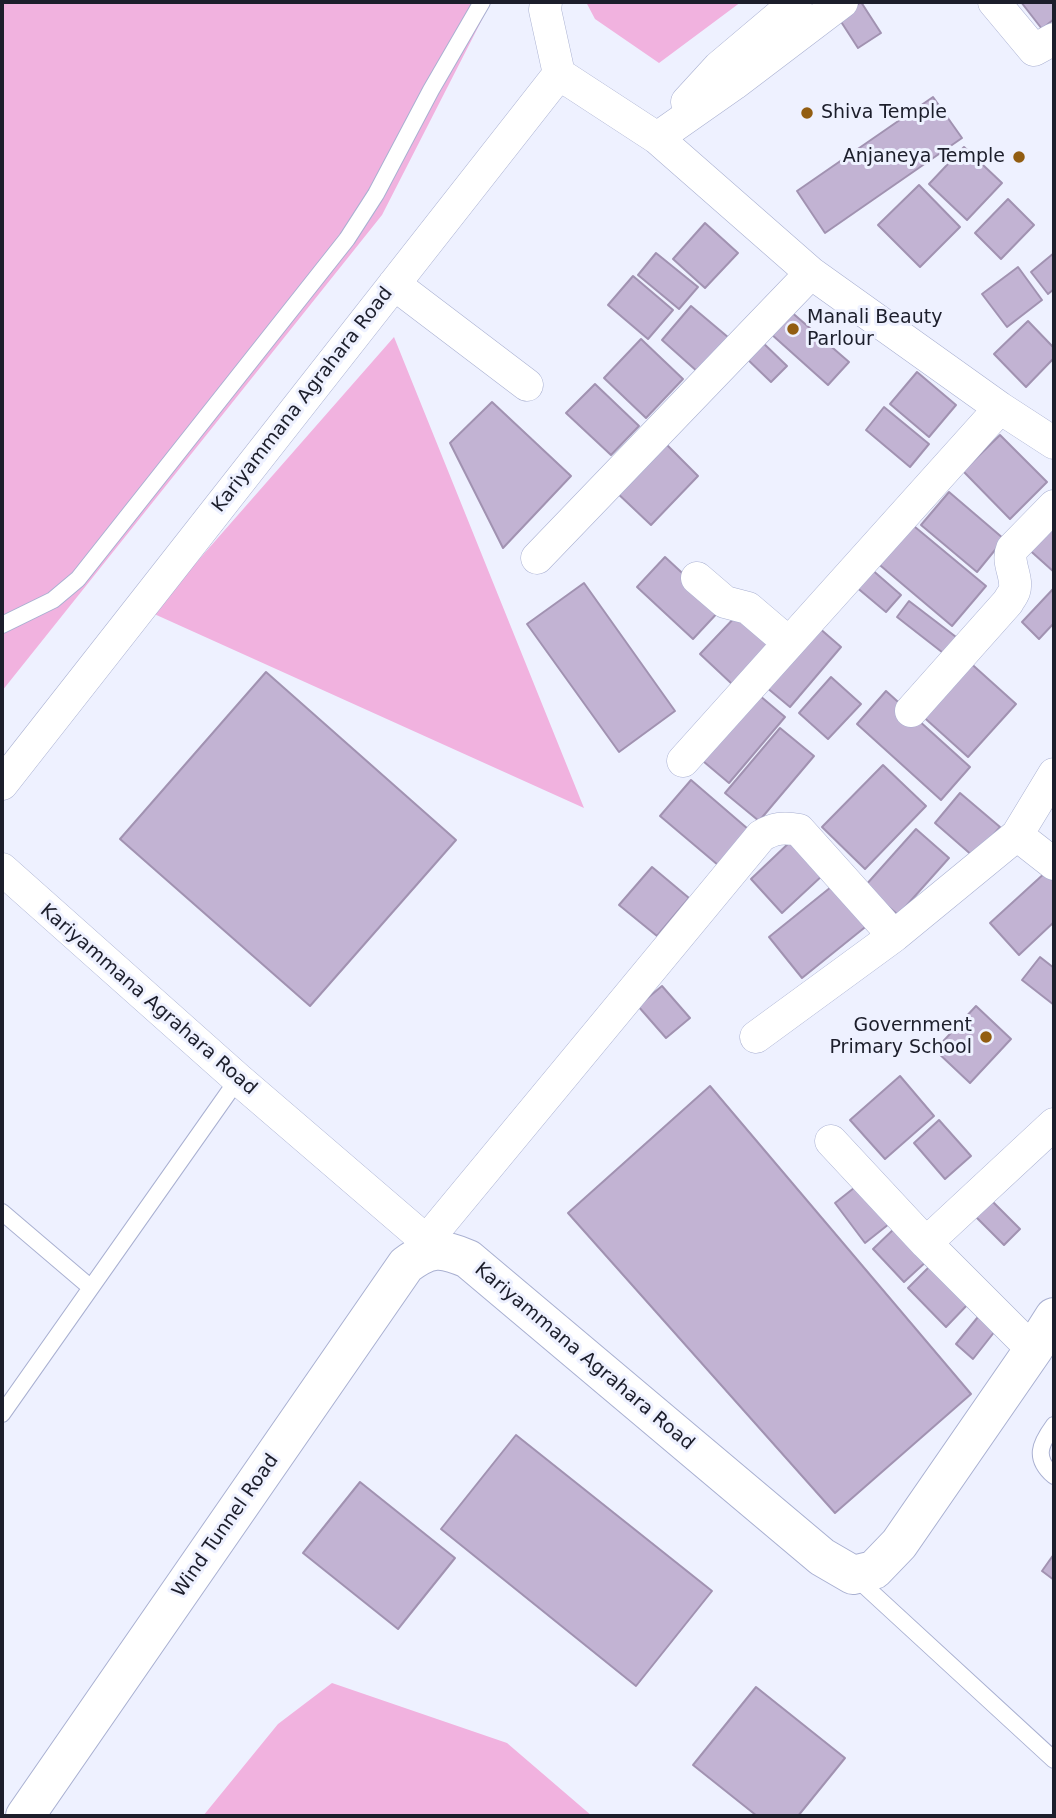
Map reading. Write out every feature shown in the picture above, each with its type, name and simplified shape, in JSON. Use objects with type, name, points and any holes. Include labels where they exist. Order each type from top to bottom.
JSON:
[{"type":"street","points":[[546,2],[545,10],[559,74],[657,138],[811,273],[1000,408],[1054,443]]},
{"type":"street","points":[[657,138],[719,67],[796,2]]},
{"type":"street","points":[[657,138],[842,2]]},
{"type":"street","points":[[994,2],[1034,50],[1054,38]]},
{"type":"street","name":"Kariyammana Agrahara Road","points":[[2,784],[559,74]]},
{"type":"street","points":[[537,558],[811,273]]},
{"type":"street","points":[[394,284],[527,386]]},
{"type":"street","points":[[683,761],[1000,408]]},
{"type":"street","points":[[911,711],[1008,602],[1015,585],[1010,555],[1012,549],[1054,506]]},
{"type":"street","points":[[697,578],[725,602],[748,608],[789,643]]},
{"type":"street","points":[[756,1037],[894,936],[1017,835],[1054,774]]},
{"type":"street","points":[[432,1245],[761,836],[786,827],[799,830],[894,936]]},
{"type":"street","points":[[1017,835],[1054,864]]},
{"type":"street","name":"Kariyammana Agrahara Road","points":[[2,869],[238,1080],[432,1245],[468,1259],[822,1557],[853,1575]]},
{"type":"street","points":[[926,1242],[1054,1124]]},
{"type":"street","points":[[831,1141],[1033,1350]]},
{"type":"street","name":"Wind Tunnel Road","points":[[25,1816],[406,1265],[432,1245]]},
{"type":"street","points":[[853,1575],[874,1570],[899,1544],[1054,1317]]},
{"type":"lane","points":[[2,625],[53,600],[78,579],[347,239],[376,194],[431,90],[482,2]]},
{"type":"lane","points":[[2,1414],[238,1080]]},
{"type":"lane","points":[[2,1212],[90,1287]]},
{"type":"lane","points":[[1054,1425],[1043,1441],[1040,1453],[1044,1464],[1054,1476]]},
{"type":"lane","points":[[853,1575],[1054,1760]]},
{"type":"shaded area","points":[[2,2],[491,2],[382,215],[2,691]]},
{"type":"shaded area","points":[[586,2],[741,2],[659,63],[595,19]]},
{"type":"shaded area","points":[[394,337],[584,808],[152,613]]},
{"type":"shaded area","points":[[332,1683],[507,1743],[592,1816],[203,1816],[278,1724]]},
{"type":"building","points":[[861,2],[881,33],[858,48],[838,17]]},
{"type":"building","points":[[1021,2],[1054,2],[1054,19],[1042,29]]},
{"type":"building","points":[[933,97],[962,138],[825,233],[797,191]]},
{"type":"building","points":[[964,147],[1002,183],[967,220],[929,184]]},
{"type":"building","points":[[919,185],[960,227],[920,267],[878,225]]},
{"type":"building","points":[[1008,199],[1034,225],[1001,259],[975,233]]},
{"type":"building","points":[[705,223],[738,253],[705,288],[673,259]]},
{"type":"building","points":[[656,253],[698,287],[679,309],[638,275]]},
{"type":"building","points":[[1054,253],[1054,289],[1048,294],[1031,272]]},
{"type":"building","points":[[1018,267],[1042,300],[1007,327],[982,294]]},
{"type":"building","points":[[633,276],[673,310],[648,339],[608,305]]},
{"type":"building","points":[[691,306],[729,338],[699,373],[662,340]]},
{"type":"building","points":[[789,310],[849,362],[828,385],[770,333]]},
{"type":"building","points":[[1028,321],[1054,348],[1054,358],[1026,387],[994,354]]},
{"type":"building","points":[[641,339],[683,379],[646,418],[604,378]]},
{"type":"building","points":[[759,339],[787,366],[771,382],[743,355]]},
{"type":"building","points":[[917,372],[956,405],[929,437],[890,404]]},
{"type":"building","points":[[595,384],[639,426],[611,455],[566,413]]},
{"type":"building","points":[[492,402],[571,476],[503,548],[450,443]]},
{"type":"building","points":[[884,407],[929,444],[910,467],[866,430]]},
{"type":"building","points":[[1000,435],[1047,482],[1010,519],[963,471]]},
{"type":"building","points":[[662,440],[698,476],[651,525],[614,490]]},
{"type":"building","points":[[949,492],[1004,539],[977,572],[921,525]]},
{"type":"building","points":[[1054,513],[1054,572],[1025,546]]},
{"type":"building","points":[[909,522],[986,586],[952,626],[875,561]]},
{"type":"building","points":[[665,557],[721,609],[693,639],[637,587]]},
{"type":"building","points":[[870,568],[901,595],[886,612],[855,586]]},
{"type":"building","points":[[584,583],[675,711],[619,752],[527,624]]},
{"type":"building","points":[[1054,588],[1054,623],[1039,639],[1022,622]]},
{"type":"building","points":[[909,601],[960,640],[947,656],[897,617]]},
{"type":"building","points":[[739,613],[771,642],[732,684],[700,654]]},
{"type":"building","points":[[818,627],[841,647],[790,707],[766,687]]},
{"type":"building","points":[[966,659],[1016,704],[968,757],[918,712]]},
{"type":"building","points":[[266,672],[456,840],[310,1006],[120,839]]},
{"type":"building","points":[[831,677],[861,704],[828,739],[799,713]]},
{"type":"building","points":[[753,690],[785,717],[729,783],[697,756]]},
{"type":"building","points":[[886,691],[970,767],[941,800],[857,724]]},
{"type":"building","points":[[780,728],[814,756],[759,821],[725,793]]},
{"type":"building","points":[[883,765],[926,806],[865,869],[822,827]]},
{"type":"building","points":[[691,780],[748,829],[718,865],[660,816]]},
{"type":"building","points":[[960,793],[1000,827],[974,857],[935,823]]},
{"type":"building","points":[[916,829],[949,858],[898,915],[865,886]]},
{"type":"building","points":[[792,840],[824,874],[782,913],[751,879]]},
{"type":"building","points":[[652,867],[689,898],[657,936],[619,905]]},
{"type":"building","points":[[1047,871],[1054,880],[1054,922],[1019,955],[990,923]]},
{"type":"building","points":[[836,883],[869,924],[802,978],[769,937]]},
{"type":"building","points":[[1040,957],[1054,968],[1054,1005],[1022,980]]},
{"type":"building","points":[[662,986],[690,1018],[666,1038],[638,1006]]},
{"type":"building","points":[[976,1006],[1011,1039],[970,1083],[935,1050]]},
{"type":"building","points":[[900,1076],[934,1116],[885,1159],[850,1120]]},
{"type":"building","points":[[710,1086],[971,1394],[835,1513],[568,1213]]},
{"type":"building","points":[[939,1120],[971,1156],[945,1179],[914,1143]]},
{"type":"building","points":[[859,1184],[889,1224],[865,1243],[835,1203]]},
{"type":"building","points":[[986,1195],[1020,1229],[1004,1245],[970,1211]]},
{"type":"building","points":[[896,1227],[928,1260],[904,1282],[873,1249]]},
{"type":"building","points":[[934,1262],[971,1301],[946,1327],[908,1288]]},
{"type":"building","points":[[982,1312],[999,1326],[973,1359],[956,1344]]},
{"type":"building","points":[[516,1435],[712,1591],[636,1686],[441,1529]]},
{"type":"building","points":[[360,1482],[455,1558],[398,1629],[303,1553]]},
{"type":"building","points":[[1054,1554],[1054,1580],[1042,1571]]},
{"type":"building","points":[[756,1687],[845,1758],[798,1816],[757,1816],[693,1765]]},
{"type":"place","name":"Shiva Temple","points":[[807,113]]},
{"type":"place","name":"Anjaneya Temple","points":[[1019,157]]},
{"type":"place","name":"Manali Beauty Parlour","points":[[793,329]]},
{"type":"place","name":"Government Primary School","points":[[986,1037]]}]
